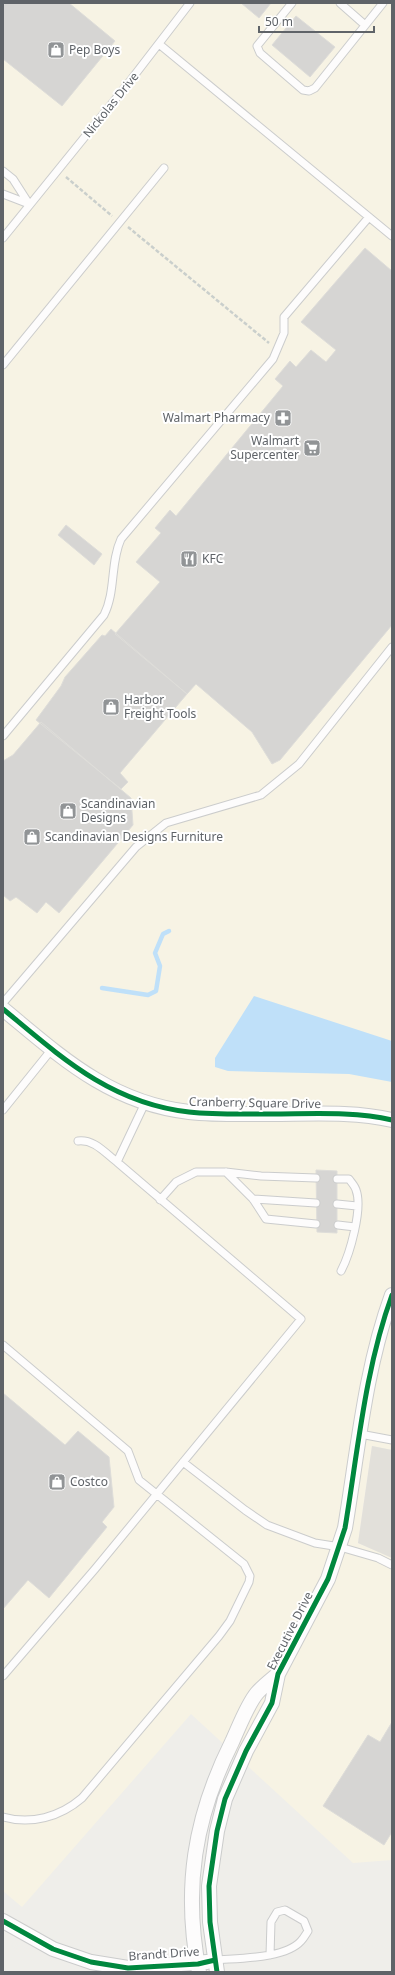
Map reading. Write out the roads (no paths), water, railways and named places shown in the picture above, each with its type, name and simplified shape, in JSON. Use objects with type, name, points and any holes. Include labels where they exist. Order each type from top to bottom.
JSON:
[{"type":"street","name":"Cranberry Square Drive","points":[[3,1009],[52,1049],[95,1081],[128,1097],[145,1103],[166,1108],[209,1114],[335,1114],[392,1120]]},
{"type":"street","name":"Executive Drive","points":[[216,1966],[209,1904],[211,1870],[217,1832],[225,1799],[272,1703],[278,1674],[328,1579],[340,1547],[345,1528],[360,1434],[376,1349],[392,1295]]},
{"type":"street","name":"Executive Drive","points":[[198,1968],[191,1923],[195,1851],[202,1817],[218,1770],[257,1693],[278,1674]]},
{"type":"street","name":"Brandt Drive","points":[[3,1921],[53,1949],[91,1962],[128,1968],[198,1968],[216,1966]]},
{"type":"lane","name":"Nickolas Drive","points":[[3,238],[159,44],[190,3]]},
{"type":"lane","points":[[292,3],[257,46],[260,53],[303,90],[309,91],[315,88],[383,3]]},
{"type":"lane","points":[[340,3],[366,25]]},
{"type":"lane","points":[[159,44],[392,236]]},
{"type":"lane","points":[[3,366],[122,222],[164,168]]},
{"type":"lane","points":[[3,171],[13,179],[29,204]]},
{"type":"lane","points":[[3,194],[29,204]]},
{"type":"lane","points":[[3,736],[104,615],[112,592],[117,549],[121,539],[269,365],[278,350],[284,333],[284,318],[369,217]]},
{"type":"lane","points":[[3,1003],[136,847],[166,823],[261,795],[299,764],[392,647]]},
{"type":"lane","points":[[3,1110],[52,1049]]},
{"type":"lane","points":[[117,1162],[145,1103]]},
{"type":"lane","points":[[3,1676],[184,1462],[301,1319],[117,1162],[94,1144],[86,1140],[78,1141]]},
{"type":"lane","points":[[160,1200],[167,1190],[187,1175],[206,1171],[316,1178]]},
{"type":"lane","points":[[226,1172],[253,1199],[266,1219],[316,1224]]},
{"type":"lane","points":[[337,1179],[349,1179],[356,1190],[357,1206],[353,1243],[341,1271]]},
{"type":"lane","points":[[253,1199],[316,1203]]},
{"type":"lane","points":[[337,1204],[357,1206]]},
{"type":"lane","points":[[338,1225],[355,1227]]},
{"type":"lane","points":[[3,1345],[128,1451],[139,1480],[244,1564],[250,1576],[249,1582],[230,1621],[219,1636],[82,1798],[65,1810],[41,1819],[17,1820],[3,1818]]},
{"type":"lane","points":[[360,1434],[392,1440]]},
{"type":"lane","points":[[184,1462],[245,1510],[268,1525],[315,1543],[340,1547],[378,1558],[392,1565]]},
{"type":"lane","points":[[216,1966],[280,1953],[301,1942],[308,1930],[304,1921],[285,1910],[277,1912],[271,1922],[270,1955]]},
{"type":"water","points":[[254,996],[392,1041],[392,1082],[349,1074],[228,1071],[215,1067],[215,1058]]},
{"type":"waterway","points":[[102,988],[148,995],[156,991],[160,966],[155,953],[163,934],[169,931]]},
{"type":"place","name":"Pep Boys","points":[[56,50]]},
{"type":"place","name":"Walmart Pharmacy","points":[[283,418]]},
{"type":"place","name":"Walmart Supercenter","points":[[312,448]]},
{"type":"place","name":"KFC","points":[[189,559]]},
{"type":"place","name":"Harbor Freight Tools","points":[[111,707]]},
{"type":"place","name":"Scandinavian Designs","points":[[68,811]]},
{"type":"place","name":"Scandinavian Designs Furniture","points":[[32,837]]},
{"type":"place","name":"Costco","points":[[57,1482]]}]
